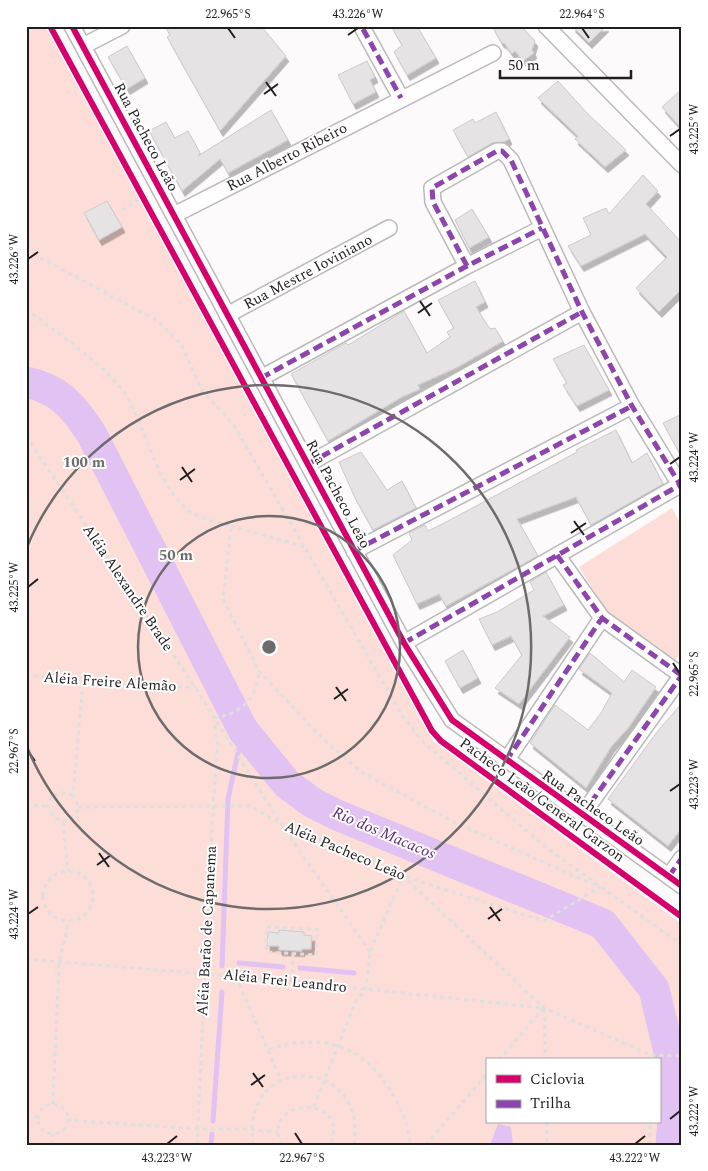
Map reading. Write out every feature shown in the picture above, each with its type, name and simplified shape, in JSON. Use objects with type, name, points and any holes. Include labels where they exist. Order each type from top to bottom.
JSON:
[{"type":"street","name":"Rua Pacheco Leão","points":[[72,26],[404,643],[452,720],[506,761],[682,886]]},
{"type":"street","points":[[82,46],[122,26]]},
{"type":"street","points":[[546,26],[682,165]]},
{"type":"street","points":[[363,29],[401,98]]},
{"type":"street","name":"Rua Alberto Ribeiro","points":[[174,215],[401,98],[493,53]]},
{"type":"street","points":[[404,643],[681,486],[632,406],[582,312],[511,160],[505,153],[498,151],[432,188],[431,195],[434,202],[468,266]]},
{"type":"street","name":"Rua Mestre Ioviniano","points":[[227,315],[389,228]]},
{"type":"street","points":[[261,378],[542,228]]},
{"type":"street","points":[[308,464],[582,312]]},
{"type":"street","points":[[354,551],[632,406]]},
{"type":"street","points":[[557,555],[602,618],[682,675],[582,815]]},
{"type":"street","points":[[506,761],[602,618]]},
{"type":"street","points":[[669,876],[682,858]]},
{"type":"path","points":[[122,210],[159,188]]},
{"type":"path","points":[[140,192],[144,200]]},
{"type":"path","points":[[26,250],[158,320],[181,344]]},
{"type":"path","points":[[26,310],[102,369],[125,394],[163,478],[183,506],[198,516],[305,547]]},
{"type":"path","points":[[214,718],[226,716],[247,703],[256,692],[259,671],[223,599],[231,526]]},
{"type":"path","points":[[48,806],[54,818],[63,822],[72,819],[78,807],[73,795],[83,681]]},
{"type":"path","points":[[48,806],[52,797],[59,792],[73,795]]},
{"type":"path","points":[[26,805],[48,806]]},
{"type":"path","points":[[63,822],[68,871]]},
{"type":"path","points":[[281,824],[370,952]]},
{"type":"path","points":[[68,871],[84,876],[93,891],[93,900],[85,915],[69,921],[52,916],[44,901],[46,884],[59,873],[68,871]]},
{"type":"path","points":[[314,1106],[355,1003],[366,988],[370,952],[403,876],[544,1008],[651,1055],[682,1056]]},
{"type":"path","points":[[53,1104],[59,963],[69,921]]},
{"type":"path","points":[[267,927],[317,929],[316,955],[293,953],[266,952],[267,927]]},
{"type":"path","points":[[292,981],[293,953]]},
{"type":"path","points":[[236,976],[281,1080]]},
{"type":"path","points":[[501,1058],[544,1008]]},
{"type":"path","points":[[544,1008],[545,1058]]},
{"type":"path","points":[[269,1049],[293,1042],[307,1041],[339,1046],[367,1062],[384,1080],[398,1103],[410,1145]]},
{"type":"path","points":[[426,1145],[486,1075]]},
{"type":"path","points":[[253,1145],[251,1129],[254,1108],[261,1096],[281,1080],[303,1076],[325,1081],[338,1089],[348,1101],[355,1116],[356,1131],[354,1145]]},
{"type":"path","points":[[53,1104],[65,1110],[67,1120],[64,1129],[52,1134],[41,1128],[38,1117],[41,1109],[53,1104]]},
{"type":"path","points":[[282,1145],[279,1133],[280,1124],[290,1111],[306,1105],[314,1106],[328,1117],[334,1133],[330,1145]]},
{"type":"path","points":[[26,1116],[38,1117]]},
{"type":"path","points":[[67,1120],[198,1129],[251,1129],[279,1133]]},
{"type":"path","points":[[547,1124],[548,1145]]},
{"type":"path","points":[[650,1124],[650,1145]]},
{"type":"path","points":[[52,1134],[52,1145]]},
{"type":"shaded area","points":[[26,26],[46,26],[433,741],[682,924],[682,1145],[26,1145]]},
{"type":"shaded area","points":[[672,508],[682,527],[682,652],[673,663],[608,613],[579,567]]},
{"type":"shaded area","points":[[498,1124],[511,1127],[513,1145],[490,1145]]},
{"type":"building","points":[[165,26],[261,26],[286,56],[220,131],[167,37],[170,35]]},
{"type":"building","points":[[391,26],[417,26],[436,58],[407,75],[394,52],[402,45]]},
{"type":"building","points":[[492,26],[521,26],[535,41],[532,50],[534,53],[523,61],[515,51],[512,54],[505,44],[501,42]]},
{"type":"building","points":[[572,26],[606,26],[589,43]]},
{"type":"building","points":[[127,46],[145,78],[127,89],[108,57]]},
{"type":"building","points":[[367,61],[375,77],[370,80],[376,92],[353,104],[338,75]]},
{"type":"building","points":[[558,81],[587,113],[626,150],[605,167],[575,139],[578,136],[538,98]]},
{"type":"building","points":[[682,89],[682,129],[662,107]]},
{"type":"building","points":[[271,110],[288,140],[228,173],[220,159],[182,191],[149,131],[166,122],[175,138],[188,131],[200,153],[198,156]]},
{"type":"building","points":[[496,112],[509,139],[504,142],[492,143],[468,157],[453,130],[473,119],[475,123]]},
{"type":"building","points":[[643,175],[658,191],[646,204],[682,243],[682,289],[659,312],[636,288],[667,257],[645,234],[581,266],[568,246],[591,235],[583,218],[606,208],[609,214]]},
{"type":"building","points":[[107,201],[122,227],[99,240],[84,213]]},
{"type":"building","points":[[472,209],[489,237],[469,248],[455,220]]},
{"type":"building","points":[[475,281],[485,302],[476,307],[490,329],[495,328],[503,341],[458,367],[418,385],[420,389],[402,397],[328,441],[291,374],[346,343],[348,345],[404,311],[427,353],[450,337],[447,332],[454,328],[438,300]]},
{"type":"building","points":[[584,345],[609,390],[577,406],[563,385],[567,383],[553,359]]},
{"type":"building","points":[[682,414],[682,458],[663,423]]},
{"type":"building","points":[[616,430],[632,463],[647,453],[663,484],[591,525],[576,497],[517,519],[538,556],[446,606],[439,594],[417,604],[393,555],[412,540],[409,533],[425,525],[428,531]]},
{"type":"building","points":[[361,452],[387,490],[402,481],[416,508],[373,530],[355,498],[339,462]]},
{"type":"building","points":[[546,572],[564,605],[543,616],[570,637],[519,704],[495,688],[522,655],[511,636],[492,645],[479,619],[497,612],[534,590],[530,582]]},
{"type":"building","points":[[463,650],[478,678],[460,688],[445,661]]},
{"type":"building","points":[[590,653],[624,682],[632,670],[656,687],[629,727],[611,747],[586,788],[530,743],[555,705],[588,730],[601,713],[612,693],[579,669]]},
{"type":"building","points":[[682,703],[682,828],[668,846],[608,799],[657,732]]},
{"type":"building","points":[[279,930],[304,932],[304,935],[312,936],[311,949],[302,949],[302,951],[279,950],[279,946],[267,946],[268,932],[279,933]]},
{"type":"waterway","name":"Rio dos Macacos","points":[[26,382],[48,389],[64,400],[91,433],[243,730],[287,784],[313,803],[337,815],[603,924],[654,989],[676,1081],[671,1145]]},
{"type":"waterway","points":[[222,966],[228,799],[243,730]]},
{"type":"waterway","points":[[239,963],[283,967]]},
{"type":"waterway","points":[[300,968],[354,973]]},
{"type":"waterway","points":[[213,1121],[222,992]]},
{"type":"waterway","points":[[211,1145],[212,1134]]},
{"type":"marked path","points":[[363,29],[401,98]]},
{"type":"marked path","points":[[467,266],[433,202],[432,188],[497,151],[502,151],[511,160],[582,312],[632,406],[682,488]]},
{"type":"marked path","points":[[261,378],[467,266],[542,228]]},
{"type":"marked path","points":[[308,464],[582,312]]},
{"type":"marked path","points":[[354,551],[632,406]]},
{"type":"marked path","points":[[404,643],[680,485]]},
{"type":"marked path","points":[[557,555],[602,618],[681,675]]},
{"type":"marked path","points":[[506,761],[602,618]]},
{"type":"marked path","points":[[582,815],[682,675]]},
{"type":"marked path","points":[[669,876],[682,858]]},
{"type":"cycle path","name":"Pacheco Leão/General Garzon","points":[[50,26],[432,731],[441,741],[682,917]]},
{"type":"cycle path","name":"Pacheco Leão/General Garzon","points":[[72,26],[404,643],[452,720],[682,886]]}]
